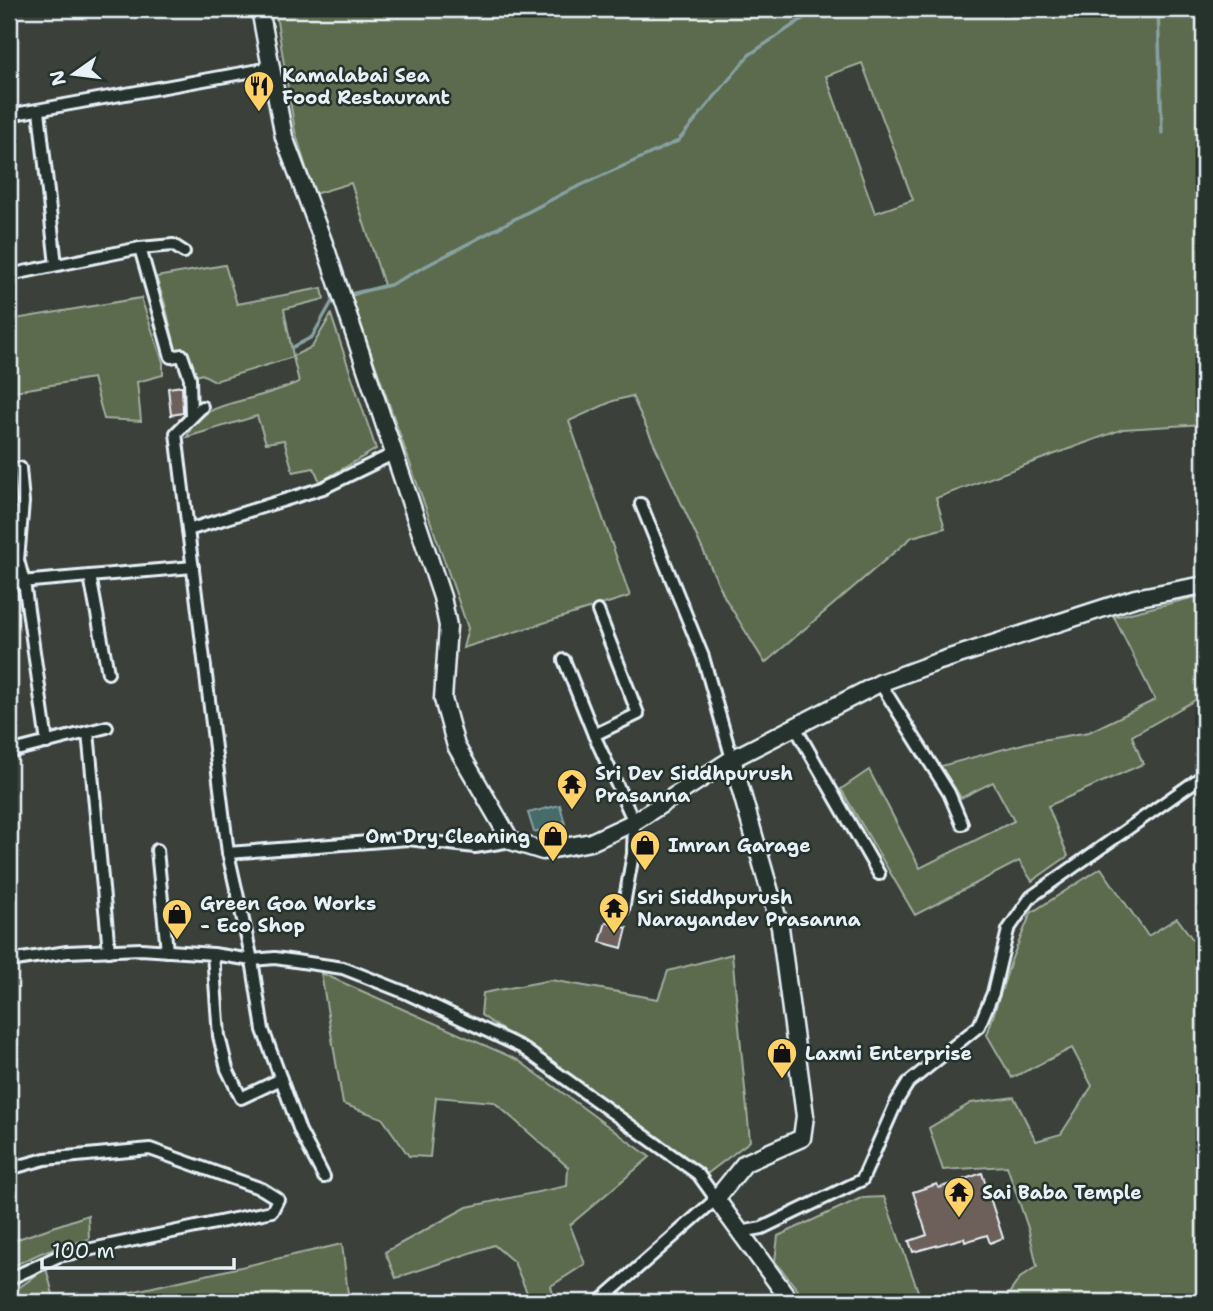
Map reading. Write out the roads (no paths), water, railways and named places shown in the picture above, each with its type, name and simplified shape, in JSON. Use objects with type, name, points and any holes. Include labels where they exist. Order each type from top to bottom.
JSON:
[{"type":"street","points":[[260,9],[284,137],[326,249],[442,597],[448,626],[443,699],[456,746],[511,841]]},
{"type":"street","points":[[9,115],[270,68]]},
{"type":"street","points":[[39,110],[56,265]]},
{"type":"street","points":[[9,275],[140,247],[173,245],[184,252]]},
{"type":"street","points":[[140,247],[171,357],[182,355],[190,378],[191,416]]},
{"type":"street","points":[[202,407],[176,433],[228,853],[252,960],[263,1030],[300,1131],[324,1177]]},
{"type":"street","points":[[188,530],[323,488],[395,453]]},
{"type":"street","points":[[20,468],[23,502],[18,560],[24,582],[47,743]]},
{"type":"street","points":[[600,1301],[716,1199],[745,1163],[802,1138],[805,1116],[780,927],[704,657],[641,504]]},
{"type":"street","points":[[9,583],[193,567]]},
{"type":"street","points":[[90,576],[108,673]]},
{"type":"street","points":[[228,853],[408,839],[475,846],[511,841],[542,851],[592,842],[634,822],[732,759],[880,683],[1135,598],[1204,585]]},
{"type":"street","points":[[594,735],[638,714],[598,611]]},
{"type":"street","points":[[564,660],[594,735],[634,822],[633,854],[623,909]]},
{"type":"street","points":[[880,683],[948,793],[962,824]]},
{"type":"street","points":[[9,752],[107,727]]},
{"type":"street","points":[[794,727],[879,874]]},
{"type":"street","points":[[88,733],[109,951]]},
{"type":"street","points":[[740,1232],[762,1228],[862,1180],[897,1101],[908,1083],[979,1026],[993,993],[1008,930],[1031,897],[1204,775]]},
{"type":"street","points":[[157,850],[167,951]]},
{"type":"street","points":[[9,961],[67,952],[109,951],[167,951],[252,960],[275,958],[343,968],[404,992],[521,1047],[698,1174],[790,1302]]},
{"type":"street","points":[[213,954],[219,1037],[227,1069],[241,1098],[281,1079]]},
{"type":"street","points":[[9,1169],[45,1158],[150,1149],[262,1189],[278,1199],[272,1211],[59,1256],[9,1279]]},
{"type":"water","points":[[560,805],[565,824],[534,832],[528,813]]},
{"type":"waterway","points":[[9,10],[45,9]]},
{"type":"waterway","points":[[346,295],[390,285],[564,193],[678,141],[749,55],[817,9]]},
{"type":"waterway","points":[[1158,9],[1162,133]]},
{"type":"waterway","points":[[293,347],[312,337],[334,298],[339,297]]},
{"type":"place","name":"Kamalabai Sea Food Restaurant","points":[[259,113]]},
{"type":"place","name":"Sri Dev Siddhpurush Prasanna","points":[[572,811]]},
{"type":"place","name":"Om Dry Cleaning","points":[[553,863]]},
{"type":"place","name":"Imran Garage","points":[[645,872]]},
{"type":"place","name":"Sri Siddhpurush Narayandev Prasanna","points":[[614,935]]},
{"type":"place","name":"Green Goa Works - Eco Shop","points":[[177,941]]},
{"type":"place","name":"Laxmi Enterprise","points":[[782,1080]]},
{"type":"place","name":"Sai Baba Temple","points":[[959,1219]]}]
